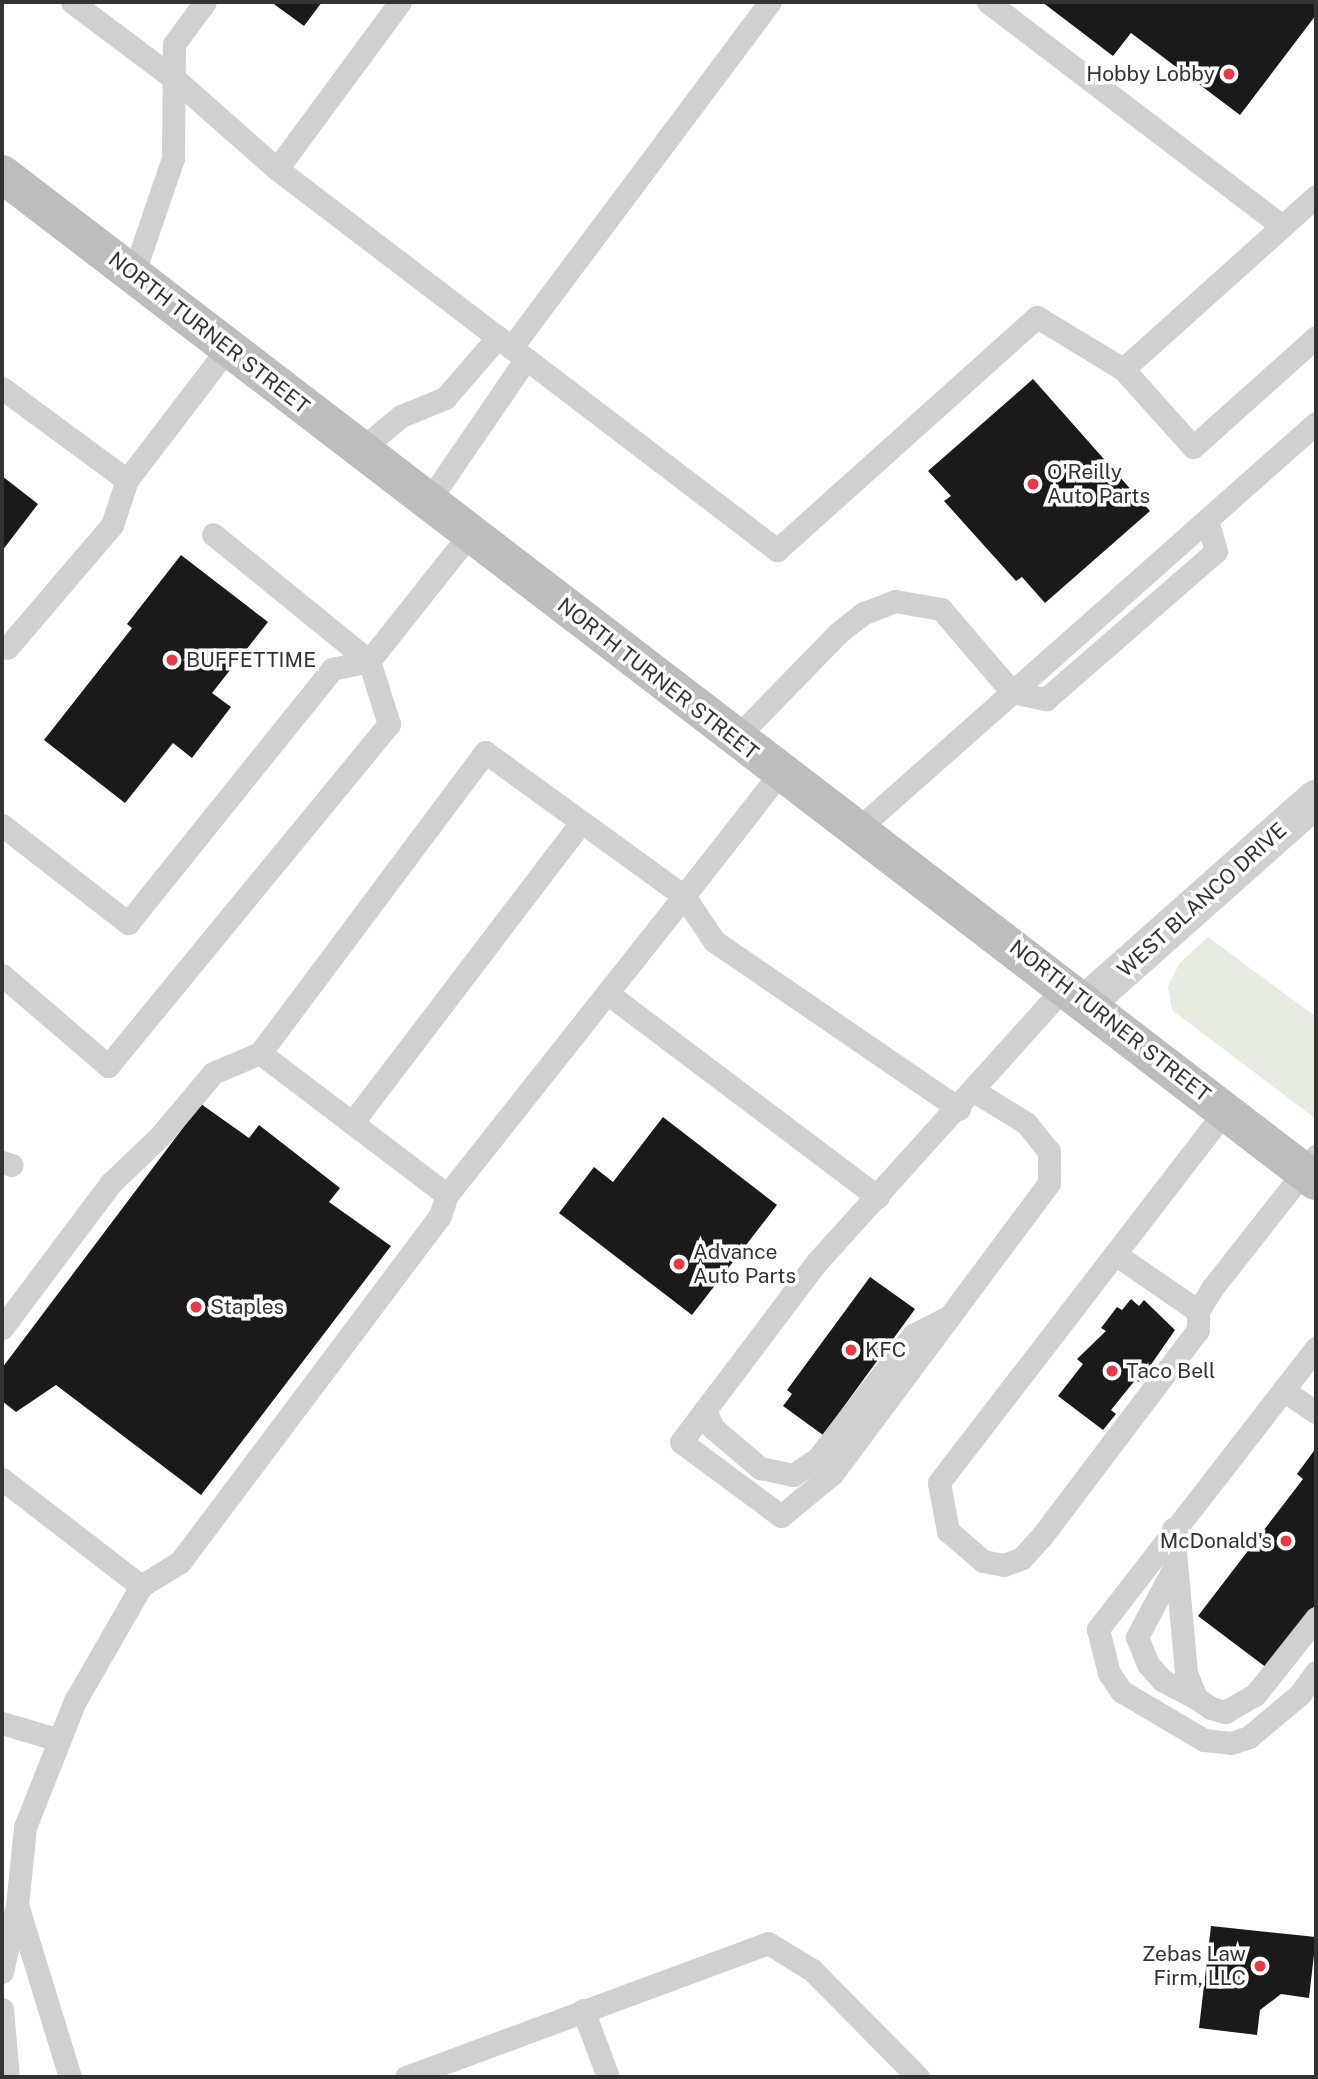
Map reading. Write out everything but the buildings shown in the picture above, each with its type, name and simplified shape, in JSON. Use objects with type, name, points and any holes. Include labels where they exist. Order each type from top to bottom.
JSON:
[{"type":"main road","name":"NORTH TURNER STREET","points":[[2,174],[735,739],[859,828],[1225,1111],[1312,1170]]},
{"type":"street","name":"WEST BLANCO DRIVE","points":[[1076,994],[1316,799]]},
{"type":"lane","points":[[72,2],[176,80],[276,169],[777,551],[1037,317],[1122,369],[1193,447],[1316,337]]},
{"type":"lane","points":[[133,275],[173,158],[176,80],[174,44],[205,2]]},
{"type":"lane","points":[[276,169],[400,2]]},
{"type":"lane","points":[[428,502],[512,348],[770,2]]},
{"type":"lane","points":[[988,2],[1282,226]]},
{"type":"lane","points":[[1122,369],[1316,196]]},
{"type":"lane","points":[[7,648],[112,525],[127,480],[228,348]]},
{"type":"lane","points":[[360,450],[401,416],[445,398],[512,348]]},
{"type":"lane","points":[[2,388],[127,480]]},
{"type":"lane","points":[[859,828],[1316,423]]},
{"type":"lane","points":[[2,975],[108,1066],[389,724],[369,661],[213,534]]},
{"type":"lane","points":[[2,825],[128,923],[332,669],[369,661],[469,535]]},
{"type":"lane","points":[[735,739],[838,633],[864,613],[895,601],[942,609],[1012,692]]},
{"type":"lane","points":[[2,1328],[111,1183],[161,1135],[213,1073],[260,1053],[485,752],[684,896],[714,941],[959,1109]]},
{"type":"lane","points":[[2,1972],[17,1905],[25,1827],[75,1701],[141,1586],[180,1562],[440,1216],[447,1195],[780,773]]},
{"type":"lane","points":[[352,1123],[581,822]]},
{"type":"lane","points":[[607,993],[878,1197]]},
{"type":"lane","points":[[974,1091],[1026,1123],[1049,1151],[1049,1184],[832,1474],[781,1516],[681,1441],[816,1264],[974,1091],[1076,994]]},
{"type":"lane","points":[[260,1053],[447,1195]]},
{"type":"lane","points":[[1225,1111],[939,1483],[941,1511],[958,1543],[983,1561],[1004,1565],[1021,1558],[1198,1330],[1198,1311],[1312,1170]]},
{"type":"lane","points":[[1115,1254],[1198,1311]]},
{"type":"lane","points":[[705,1410],[713,1428],[760,1468],[793,1475],[818,1458],[913,1335],[950,1316]]},
{"type":"lane","points":[[1316,1348],[1098,1629],[1109,1673],[1121,1691],[1204,1740],[1231,1743],[1249,1737],[1300,1694],[1316,1672]]},
{"type":"lane","points":[[1283,1390],[1316,1412]]},
{"type":"lane","points":[[2,1479],[141,1586]]},
{"type":"lane","points":[[1173,1530],[1186,1673],[1196,1698]]},
{"type":"lane","points":[[1175,1566],[1137,1637],[1148,1664],[1161,1680],[1225,1712],[1255,1695],[1316,1618]]},
{"type":"lane","points":[[2,1723],[59,1740]]},
{"type":"lane","points":[[17,1905],[70,2077]]},
{"type":"lane","points":[[406,2077],[768,1943],[812,1970],[918,2077]]},
{"type":"lane","points":[[2,2009],[8,2077]]},
{"type":"lane","points":[[583,2010],[608,2077]]},
{"type":"shaded area","points":[[1208,937],[1316,1017],[1316,1119],[1172,1010],[1168,987],[1179,964]]},
{"type":"place","name":"Hobby Lobby","points":[[1229,74]]},
{"type":"place","name":"O'Reilly Auto Parts","points":[[1033,484]]},
{"type":"place","name":"BUFFETTIME","points":[[172,660]]},
{"type":"place","name":"Advance Auto Parts","points":[[679,1264]]},
{"type":"place","name":"Staples","points":[[196,1307]]},
{"type":"place","name":"KFC","points":[[851,1350]]},
{"type":"place","name":"Taco Bell","points":[[1112,1371]]},
{"type":"place","name":"McDonald's","points":[[1286,1541]]},
{"type":"place","name":"Zebas Law Firm, LLC","points":[[1260,1966]]}]
